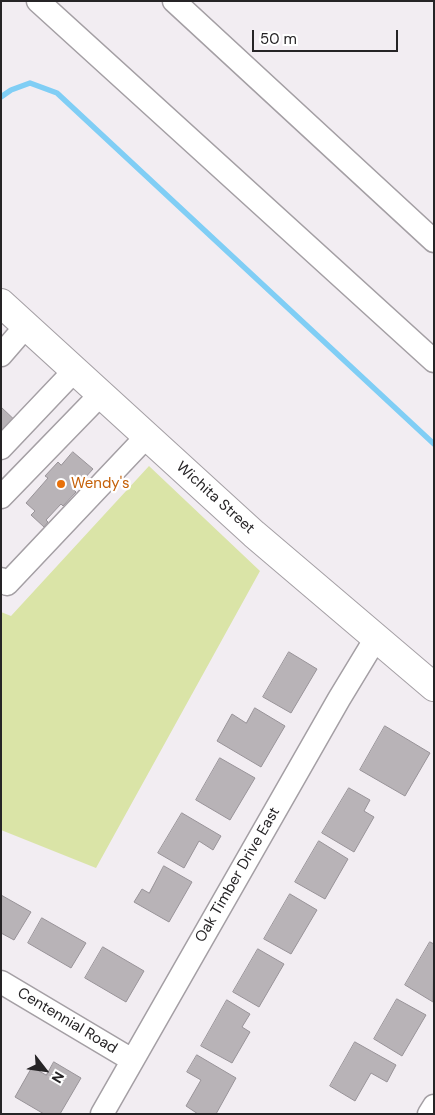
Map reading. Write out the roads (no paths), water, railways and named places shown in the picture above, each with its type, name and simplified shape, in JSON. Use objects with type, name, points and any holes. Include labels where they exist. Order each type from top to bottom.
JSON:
[{"type":"main road","name":"Wichita Street","points":[[1,304],[254,534],[434,687]]},
{"type":"street","points":[[38,1],[434,361]]},
{"type":"street","points":[[174,1],[434,241]]},
{"type":"street","points":[[1,355],[26,326]]},
{"type":"street","points":[[1,448],[75,370]]},
{"type":"street","points":[[1,497],[101,394]]},
{"type":"street","points":[[1,579],[7,584],[146,436]]},
{"type":"street","name":"Oak Timber Drive East","points":[[102,1114],[339,699],[376,638]]},
{"type":"street","name":"Centennial Road","points":[[1,982],[132,1060]]},
{"type":"street","points":[[429,1114],[434,1106]]},
{"type":"waterway","points":[[1,97],[11,90],[30,83],[57,93],[434,444]]},
{"type":"place","name":"Wendy's","points":[[61,484]]}]
